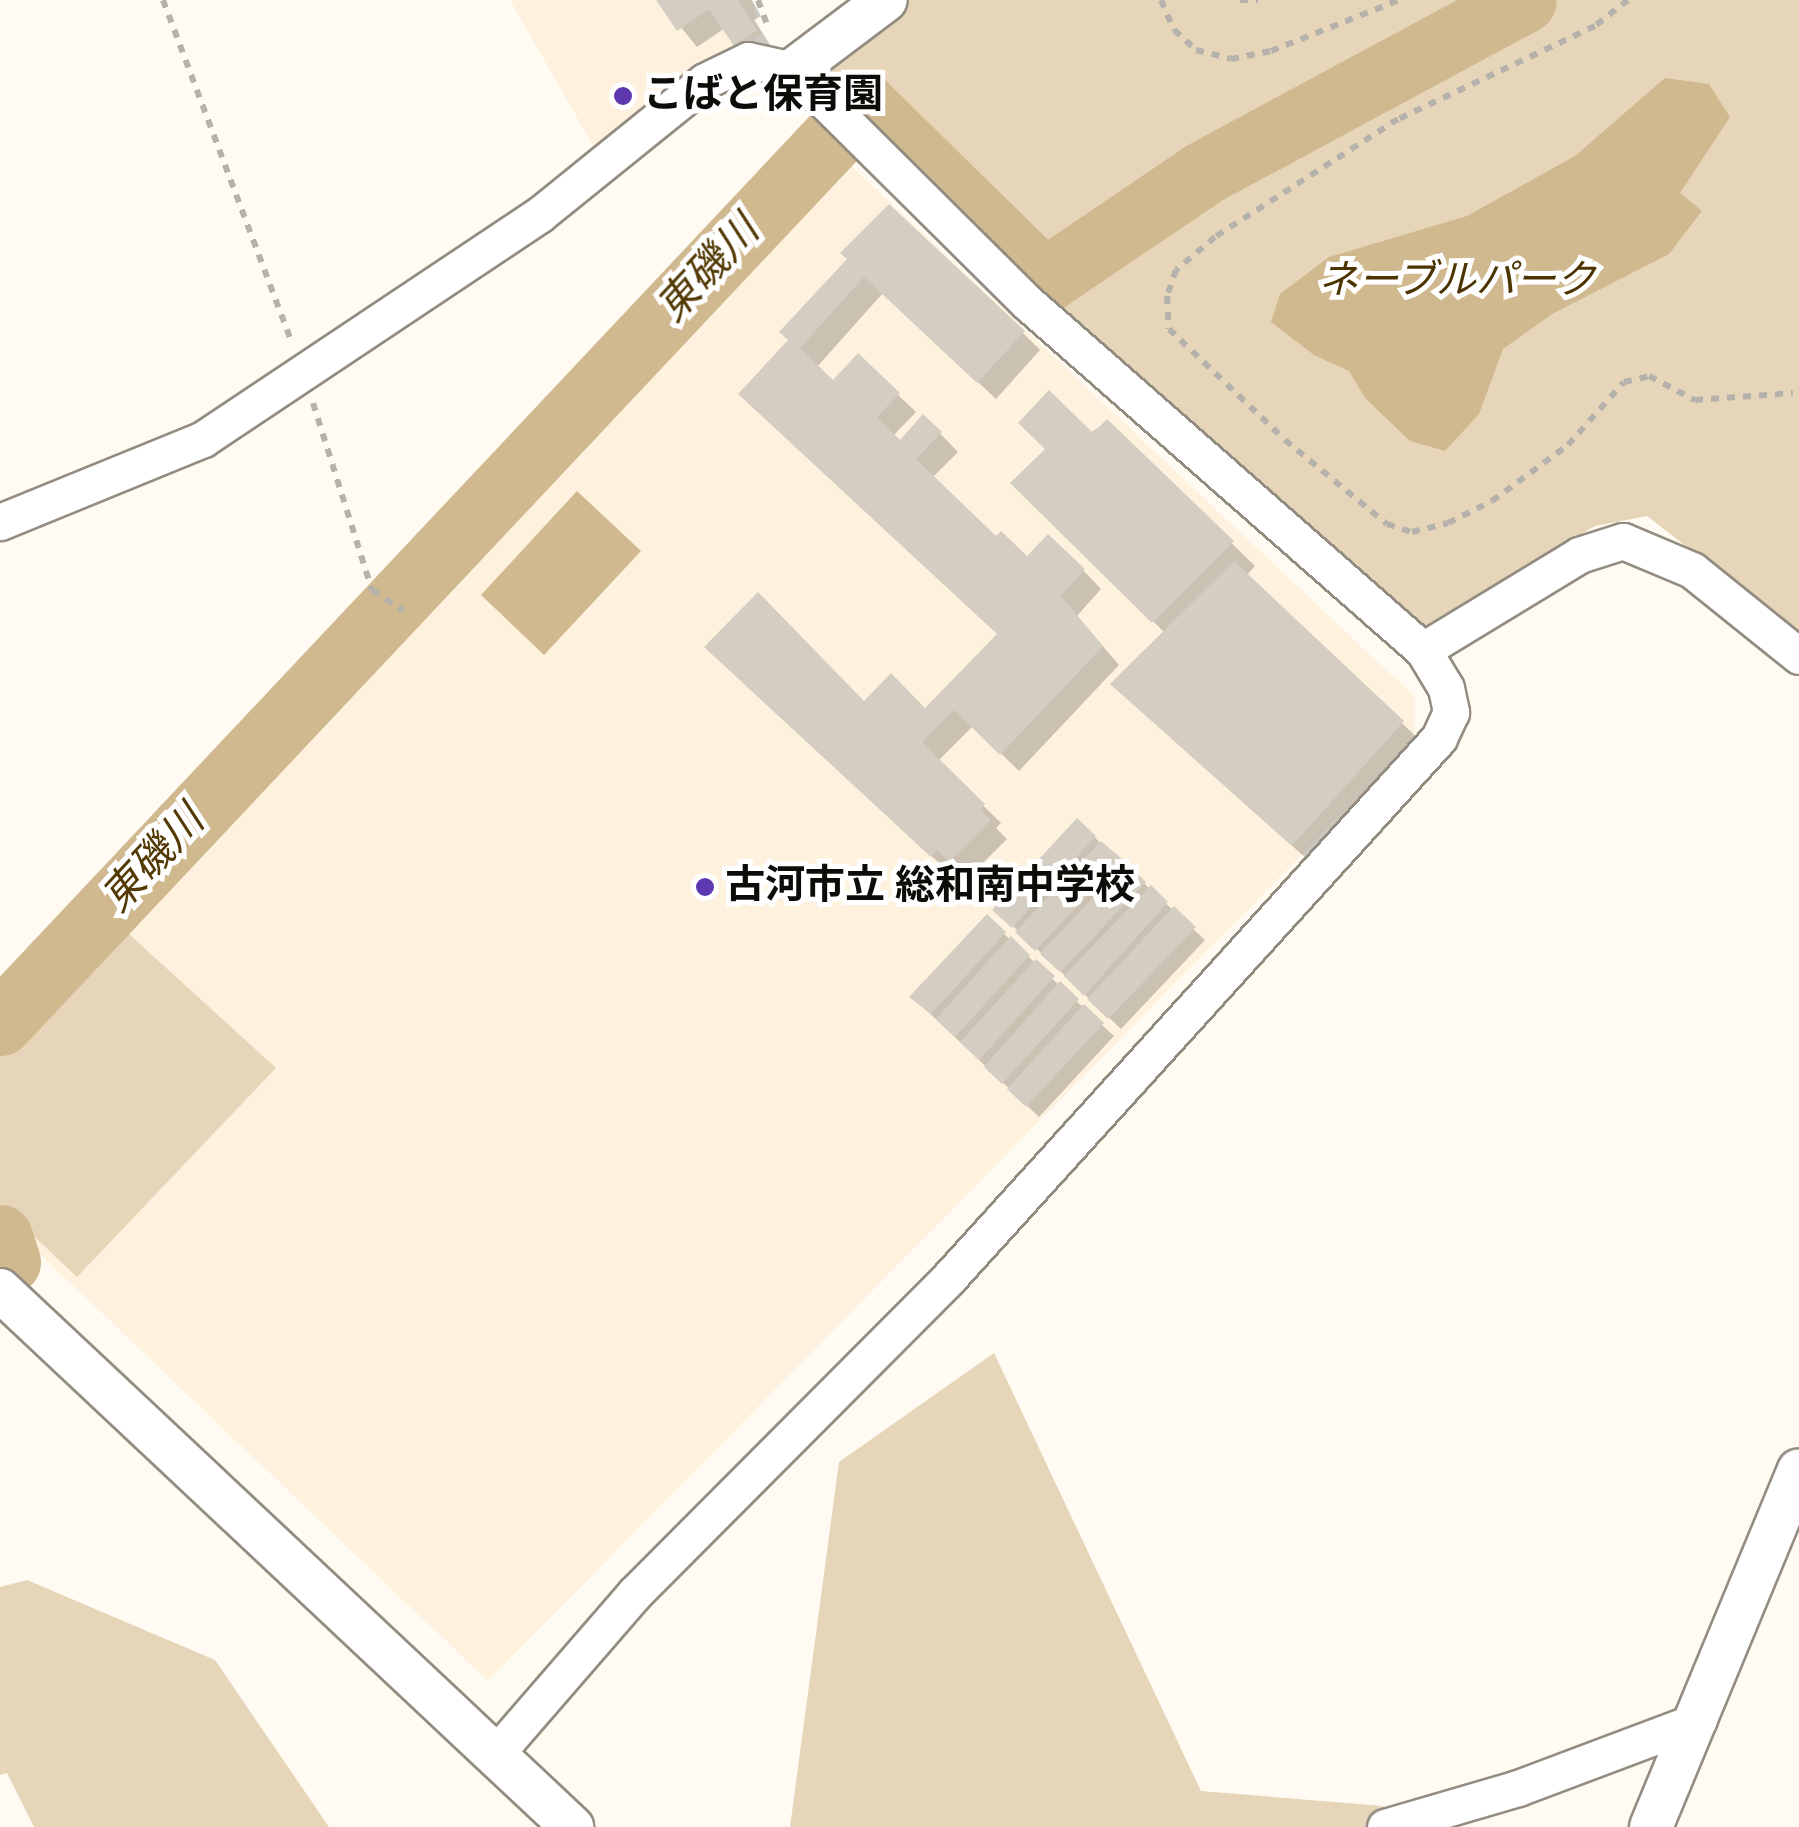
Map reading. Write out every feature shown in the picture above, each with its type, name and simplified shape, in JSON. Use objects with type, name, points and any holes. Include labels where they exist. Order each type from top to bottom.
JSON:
[{"type":"street","points":[[793,70],[886,0]]},
{"type":"street","points":[[0,522],[203,439],[539,215],[705,81],[748,60],[793,70],[1029,304],[1422,650],[1446,688],[1451,712],[1439,738],[948,1279],[635,1592],[494,1756]]},
{"type":"street","points":[[1422,650],[1579,555],[1623,542],[1692,570],[1799,656]]},
{"type":"street","points":[[0,1290],[572,1827]]},
{"type":"street","points":[[1650,1827],[1700,1720],[1799,1470]]},
{"type":"street","points":[[1385,1827],[1518,1788],[1700,1720]]},
{"type":"path","points":[[164,0],[303,372],[372,590],[404,611]]},
{"type":"path","points":[[1160,0],[1174,30],[1196,50],[1232,60],[1271,51],[1399,0]]},
{"type":"path","points":[[1240,0],[1258,0]]},
{"type":"path","points":[[1628,0],[1595,26],[1398,119],[1215,237],[1176,270],[1167,296],[1170,329],[1285,440],[1387,524],[1412,532],[1448,523],[1492,500],[1568,445],[1624,382],[1649,376],[1695,400],[1793,394]]},
{"type":"shaded area","name":"こばと保育園","points":[[510,0],[751,0],[762,33],[600,158]]},
{"type":"shaded area","points":[[1665,78],[1709,84],[1730,117],[1680,193],[1702,211],[1669,254],[1552,314],[1503,349],[1479,414],[1445,451],[1410,441],[1365,398],[1349,371],[1314,355],[1271,322],[1280,294],[1329,257],[1467,216],[1575,156]]},
{"type":"shaded area","name":"古河市立 総和南中学校","points":[[839,154],[1415,697],[1414,741],[488,1681],[0,1216],[0,1034]]},
{"type":"shaded area","points":[[577,491],[641,551],[544,655],[481,595]]},
{"type":"green space","name":"ネーブルパーク","points":[[886,0],[1799,0],[1799,634],[1647,516],[1595,526],[1421,628],[793,70]]},
{"type":"green space","points":[[118,924],[276,1068],[77,1277],[0,1204],[0,1042]]},
{"type":"green space","points":[[994,1353],[1201,1791],[1383,1806],[1386,1827],[790,1827],[839,1462]]},
{"type":"green space","points":[[27,1580],[215,1660],[329,1827],[34,1827],[7,1773],[0,1775],[0,1587]]},
{"type":"building","points":[[656,0],[738,0],[757,30],[734,46],[709,9],[677,31]]},
{"type":"building","points":[[889,204],[1025,331],[977,383],[864,277],[800,348],[833,380],[858,353],[900,393],[877,417],[900,440],[923,414],[942,432],[916,459],[996,536],[1001,531],[1027,556],[1048,534],[1085,569],[1061,596],[1103,646],[1000,755],[954,710],[922,742],[985,804],[980,809],[991,820],[949,862],[937,850],[931,857],[704,647],[758,592],[864,701],[891,673],[925,708],[997,634],[738,394],[788,340],[779,332],[847,259],[840,253]]},
{"type":"building","points":[[1049,390],[1093,433],[1107,419],[1234,541],[1152,623],[1010,483],[1045,449],[1018,423]]},
{"type":"building","points":[[1234,561],[1404,721],[1292,846],[1110,684]]},
{"type":"building","points":[[1077,818],[1096,836],[1012,928],[992,910]]},
{"type":"building","points":[[1101,841],[1122,859],[1035,951],[1015,932]]},
{"type":"building","points":[[1126,862],[1146,882],[1060,972],[1040,954]]},
{"type":"building","points":[[1151,885],[1168,902],[1084,996],[1064,976]]},
{"type":"building","points":[[1174,906],[1196,927],[1108,1019],[1087,999]]},
{"type":"building","points":[[987,914],[1006,932],[931,1014],[909,997]]},
{"type":"building","points":[[1011,936],[1030,955],[955,1037],[936,1019]]},
{"type":"building","points":[[1036,959],[1055,976],[979,1060],[960,1042]]},
{"type":"building","points":[[1060,981],[1079,999],[1002,1084],[984,1067]]},
{"type":"building","points":[[1084,1004],[1104,1023],[1026,1107],[1007,1089]]},
{"type":"waterway","name":"東磯川","points":[[0,1023],[864,105],[1044,281],[1205,172],[1524,0]]},
{"type":"waterway","name":"東磯川","points":[[0,1237],[8,1262]]},
{"type":"place","name":"こばと保育園","points":[[623,96]]},
{"type":"place","name":"古河市立 総和南中学校","points":[[705,887]]}]
